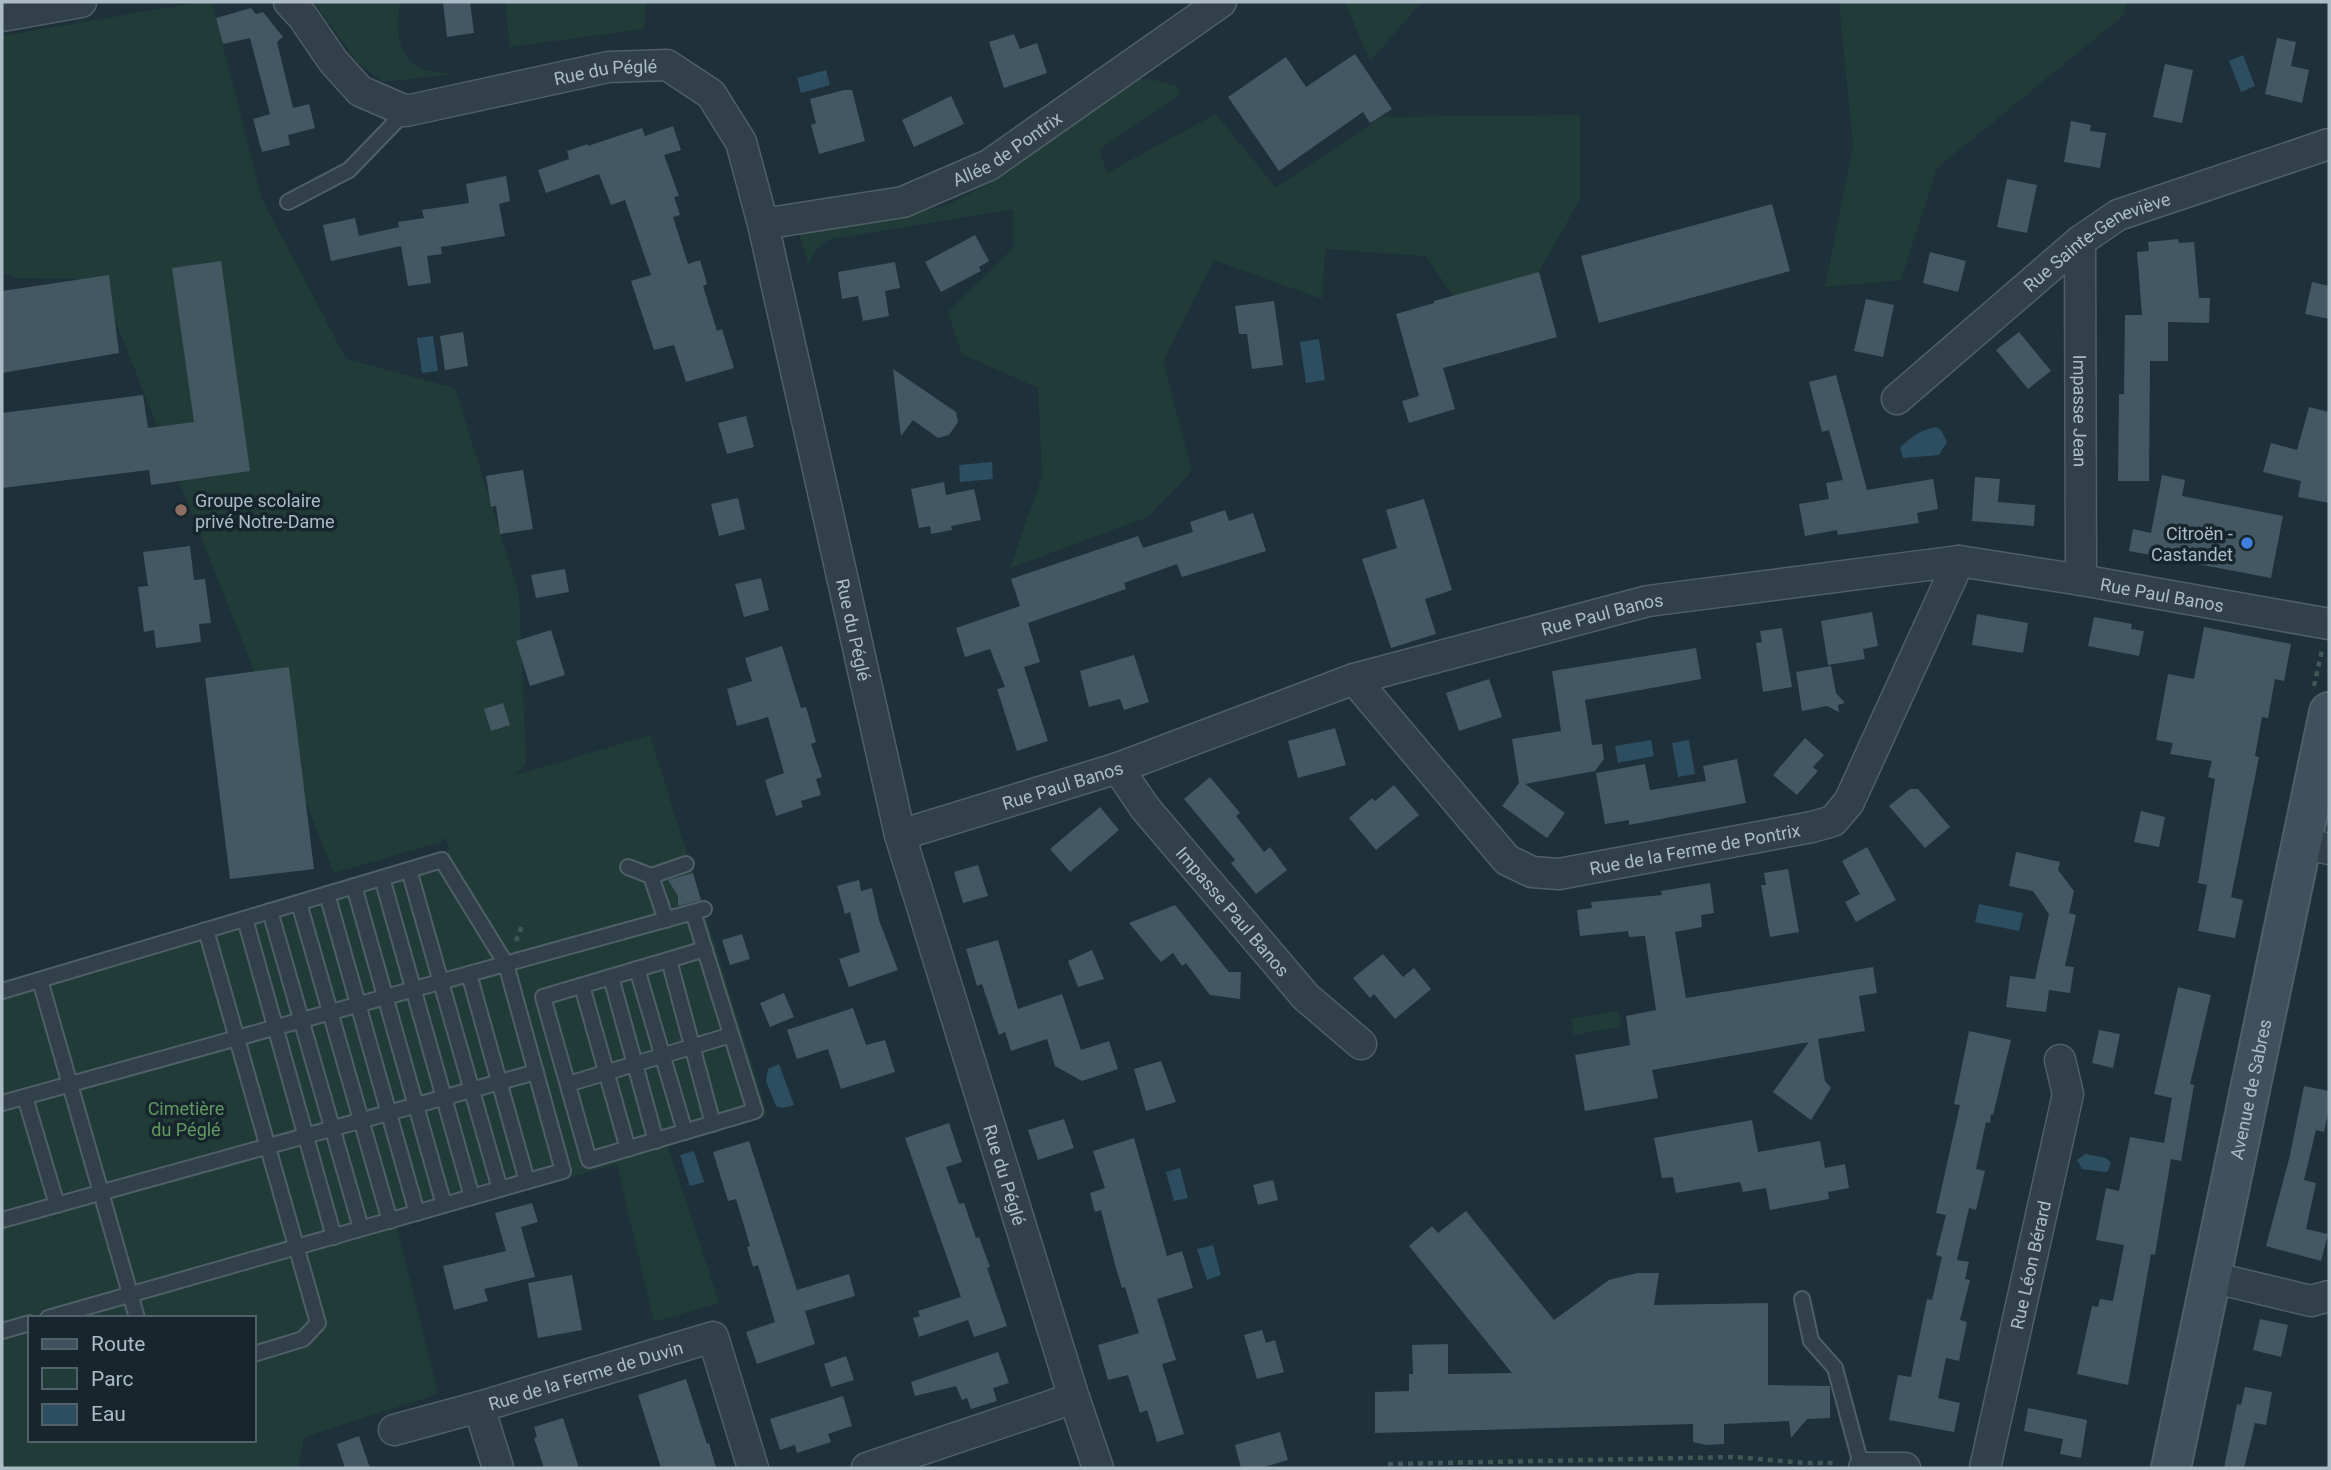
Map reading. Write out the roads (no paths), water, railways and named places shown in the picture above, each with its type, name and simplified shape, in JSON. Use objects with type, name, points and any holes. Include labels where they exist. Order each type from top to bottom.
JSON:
[{"type":"main road","name":"Avenue de Sabres","points":[[2171,1468],[2211,1277],[2316,846],[2329,712]]},
{"type":"street","points":[[2,16],[81,2]]},
{"type":"street","points":[[289,2],[303,17],[333,61],[360,91],[406,111]]},
{"type":"street","name":"Allée de Pontrix","points":[[763,224],[903,202],[989,165],[1221,2]]},
{"type":"street","name":"Rue du Péglé","points":[[406,111],[608,66],[667,65],[711,94],[741,142],[763,224],[900,835],[1098,1468]]},
{"type":"street","name":"Rue Sainte-Geneviève","points":[[1896,399],[2080,241],[2118,215],[2329,144]]},
{"type":"street","name":"Impasse Jean","points":[[2080,241],[2081,580]]},
{"type":"street","name":"Rue Paul Banos","points":[[900,835],[1118,768],[1354,679],[1648,601],[1959,561],[2329,624]]},
{"type":"street","name":"Rue de la Ferme de Pontrix","points":[[1354,679],[1507,860],[1532,872],[1559,874],[1812,827],[1833,821],[1849,802],[1959,561]]},
{"type":"street","name":"Impasse Paul Banos","points":[[1118,768],[1145,808],[1306,997],[1361,1044]]},
{"type":"street","name":"Rue Léon Bérard","points":[[1985,1468],[2068,1094],[2060,1060]]},
{"type":"street","points":[[2211,1277],[2311,1301],[2329,1296]]},
{"type":"street","name":"Rue de la Ferme de Duvin","points":[[394,1430],[479,1407],[690,1333],[713,1337],[753,1468]]},
{"type":"street","points":[[867,1468],[1074,1398]]},
{"type":"street","name":"Rue de la Ferme de Duvin","points":[[479,1407],[498,1468]]},
{"type":"street","points":[[1857,1467],[1905,1468]]},
{"type":"lane","points":[[288,202],[349,170],[406,111]]},
{"type":"lane","points":[[2,991],[442,860],[506,964],[563,1171],[55,1316]]},
{"type":"lane","points":[[628,867],[651,876],[686,864]]},
{"type":"lane","points":[[409,870],[500,1189]]},
{"type":"lane","points":[[651,876],[666,920]]},
{"type":"lane","points":[[382,878],[472,1197]]},
{"type":"lane","points":[[354,886],[444,1205]]},
{"type":"lane","points":[[327,894],[416,1213]]},
{"type":"lane","points":[[299,902],[390,1221]]},
{"type":"lane","points":[[271,911],[361,1228]]},
{"type":"lane","points":[[2,1103],[699,911],[705,950],[755,1111],[589,1160],[543,997],[705,950]]},
{"type":"lane","points":[[245,919],[334,1237]]},
{"type":"lane","points":[[206,930],[318,1323],[303,1339],[256,1353]]},
{"type":"lane","points":[[669,960],[713,1124]]},
{"type":"lane","points":[[637,969],[684,1132]]},
{"type":"lane","points":[[469,974],[527,1181]]},
{"type":"lane","points":[[611,977],[656,1140]]},
{"type":"lane","points":[[40,980],[136,1316]]},
{"type":"lane","points":[[582,986],[628,1149]]},
{"type":"lane","points":[[568,1084],[731,1035]]},
{"type":"lane","points":[[2,1220],[536,1072]]},
{"type":"lane","points":[[25,1097],[57,1205]]},
{"type":"lane","points":[[1802,1299],[1811,1341],[1835,1368],[1857,1467]]},
{"type":"lane","points":[[2,1331],[28,1324]]},
{"type":"water","points":[[2243,55],[2255,86],[2241,92],[2229,61]]},
{"type":"water","points":[[826,70],[830,85],[801,93],[797,78]]},
{"type":"water","points":[[433,336],[438,371],[422,373],[417,338]]},
{"type":"water","points":[[1319,339],[1325,380],[1306,383],[1300,342]]},
{"type":"water","points":[[1936,427],[1941,430],[1947,442],[1939,455],[1903,458],[1900,448],[1904,444],[1921,432]]},
{"type":"water","points":[[992,462],[993,479],[960,482],[959,465]]},
{"type":"water","points":[[1651,740],[1654,756],[1618,763],[1615,746]]},
{"type":"water","points":[[1689,740],[1695,774],[1678,777],[1672,743]]},
{"type":"water","points":[[1979,904],[2023,913],[2019,931],[1975,922]]},
{"type":"water","points":[[779,1064],[794,1105],[782,1108],[776,1106],[766,1081],[768,1069]]},
{"type":"water","points":[[694,1151],[704,1182],[690,1186],[680,1155]]},
{"type":"water","points":[[2085,1154],[2106,1158],[2111,1163],[2108,1171],[2082,1169],[2077,1160]]},
{"type":"water","points":[[1180,1168],[1188,1198],[1174,1201],[1166,1172]]},
{"type":"water","points":[[1213,1245],[1221,1275],[1207,1280],[1197,1249]]},
{"type":"place","name":"Groupe scolaire privé Notre-Dame","points":[[181,510]]},
{"type":"place","name":"Citroën - Castandet","points":[[2247,543]]},
{"type":"park label","name":"Cimetière du Péglé","points":[[186,1118]]}]
